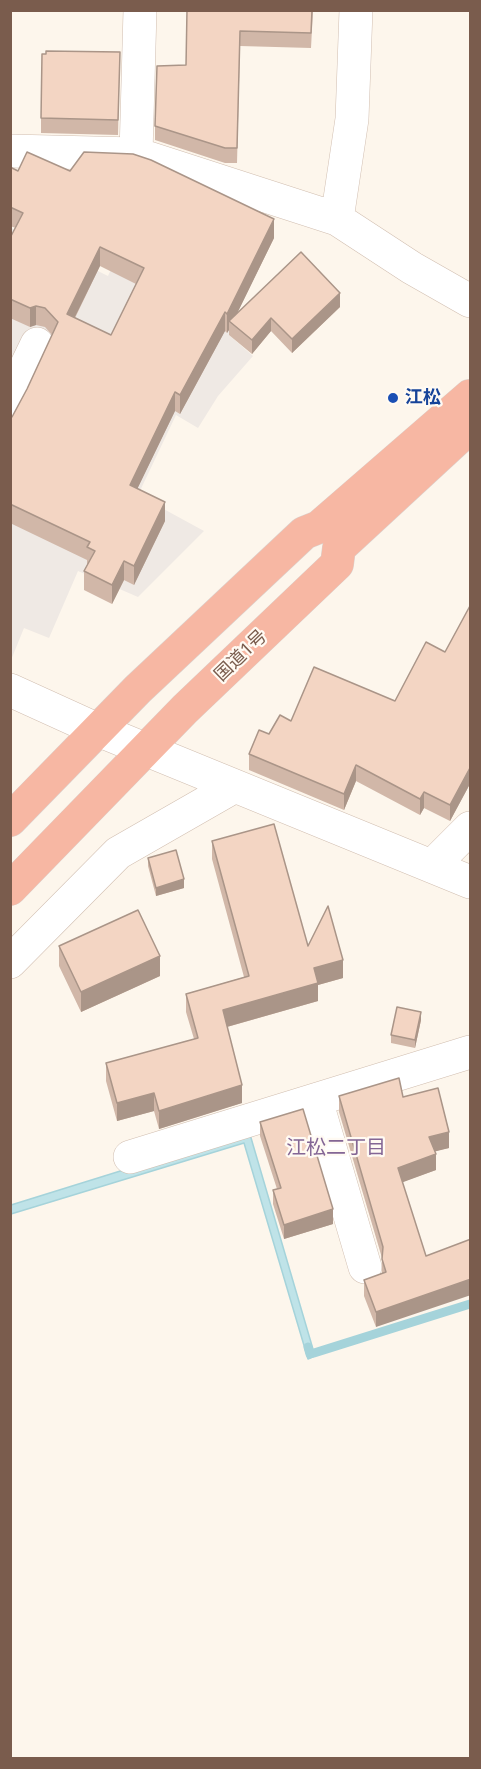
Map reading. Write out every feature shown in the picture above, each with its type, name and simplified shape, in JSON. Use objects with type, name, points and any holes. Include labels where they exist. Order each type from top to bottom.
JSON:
[{"type":"highway","points":[[304,533],[307,518],[471,370]]},
{"type":"highway","points":[[10,820],[138,689],[304,533],[319,527],[471,396]]},
{"type":"highway","name":"国道1号","points":[[10,889],[146,750],[337,564],[339,549],[471,427]]},
{"type":"highway","points":[[337,564],[351,559],[471,454]]},
{"type":"street","points":[[136,154],[140,10]]},
{"type":"street","points":[[337,219],[352,119],[356,10]]},
{"type":"street","points":[[10,151],[136,154],[337,219],[412,268],[471,301]]},
{"type":"street","points":[[10,400],[37,344]]},
{"type":"street","points":[[10,690],[146,750],[471,882]]},
{"type":"street","points":[[10,962],[118,853],[235,786]]},
{"type":"street","points":[[432,866],[471,828]]},
{"type":"street","points":[[130,1157],[471,1052]]},
{"type":"street","points":[[316,1100],[365,1267]]},
{"type":"shaded area","points":[[11,228],[108,276],[112,267],[232,329],[229,335],[253,356],[218,396],[198,428],[176,415],[138,495],[204,531],[138,597],[78,571],[49,638],[24,628],[11,660]]},
{"type":"water","points":[[249,1131],[315,1356],[308,1359],[244,1143],[11,1214],[11,1205]]},
{"type":"building","points":[[187,10],[312,10],[311,33],[240,31],[237,148],[225,148],[155,126],[157,66],[186,65]]},
{"type":"building","points":[[46,51],[120,52],[118,120],[41,118],[42,54],[46,54]]},
{"type":"building","points":[[27,152],[70,171],[84,152],[133,154],[151,160],[274,219],[227,314],[225,312],[180,395],[175,392],[130,485],[165,502],[134,566],[124,561],[112,585],[84,571],[95,551],[87,547],[90,542],[10,504],[10,416],[12,417],[27,389],[58,322],[45,308],[36,306],[30,308],[10,299],[10,238],[23,213],[10,207],[10,167],[18,171]],"holes":[[[100,247],[144,268],[111,335],[67,314]]]},
{"type":"building","points":[[301,252],[340,293],[292,339],[271,318],[252,340],[229,321]]},
{"type":"building","points":[[471,604],[471,766],[450,805],[424,792],[420,799],[356,765],[344,794],[249,754],[259,730],[269,734],[280,715],[291,721],[314,667],[395,701],[426,642],[445,652]]},
{"type":"building","points":[[274,824],[308,946],[328,906],[343,960],[314,968],[318,983],[223,1010],[242,1085],[159,1111],[154,1093],[117,1103],[106,1063],[198,1038],[186,994],[249,976],[212,841]]},
{"type":"building","points":[[176,850],[184,879],[156,888],[148,858]]},
{"type":"building","points":[[138,910],[160,956],[81,992],[59,946]]},
{"type":"building","points":[[397,1007],[421,1012],[415,1040],[391,1035]]},
{"type":"building","points":[[399,1078],[403,1097],[438,1088],[449,1132],[429,1137],[436,1154],[398,1168],[426,1256],[471,1239],[471,1279],[376,1312],[364,1280],[386,1272],[382,1259],[383,1247],[339,1096]]},
{"type":"building","points":[[303,1109],[333,1209],[284,1225],[273,1190],[281,1188],[260,1122]]},
{"type":"waterway","points":[[308,1347],[310,1354],[314,1353],[470,1304]]},
{"type":"place","name":"江松","points":[[393,398]]},
{"type":"district","name":"江松二丁目","points":[[336,1148]]}]
